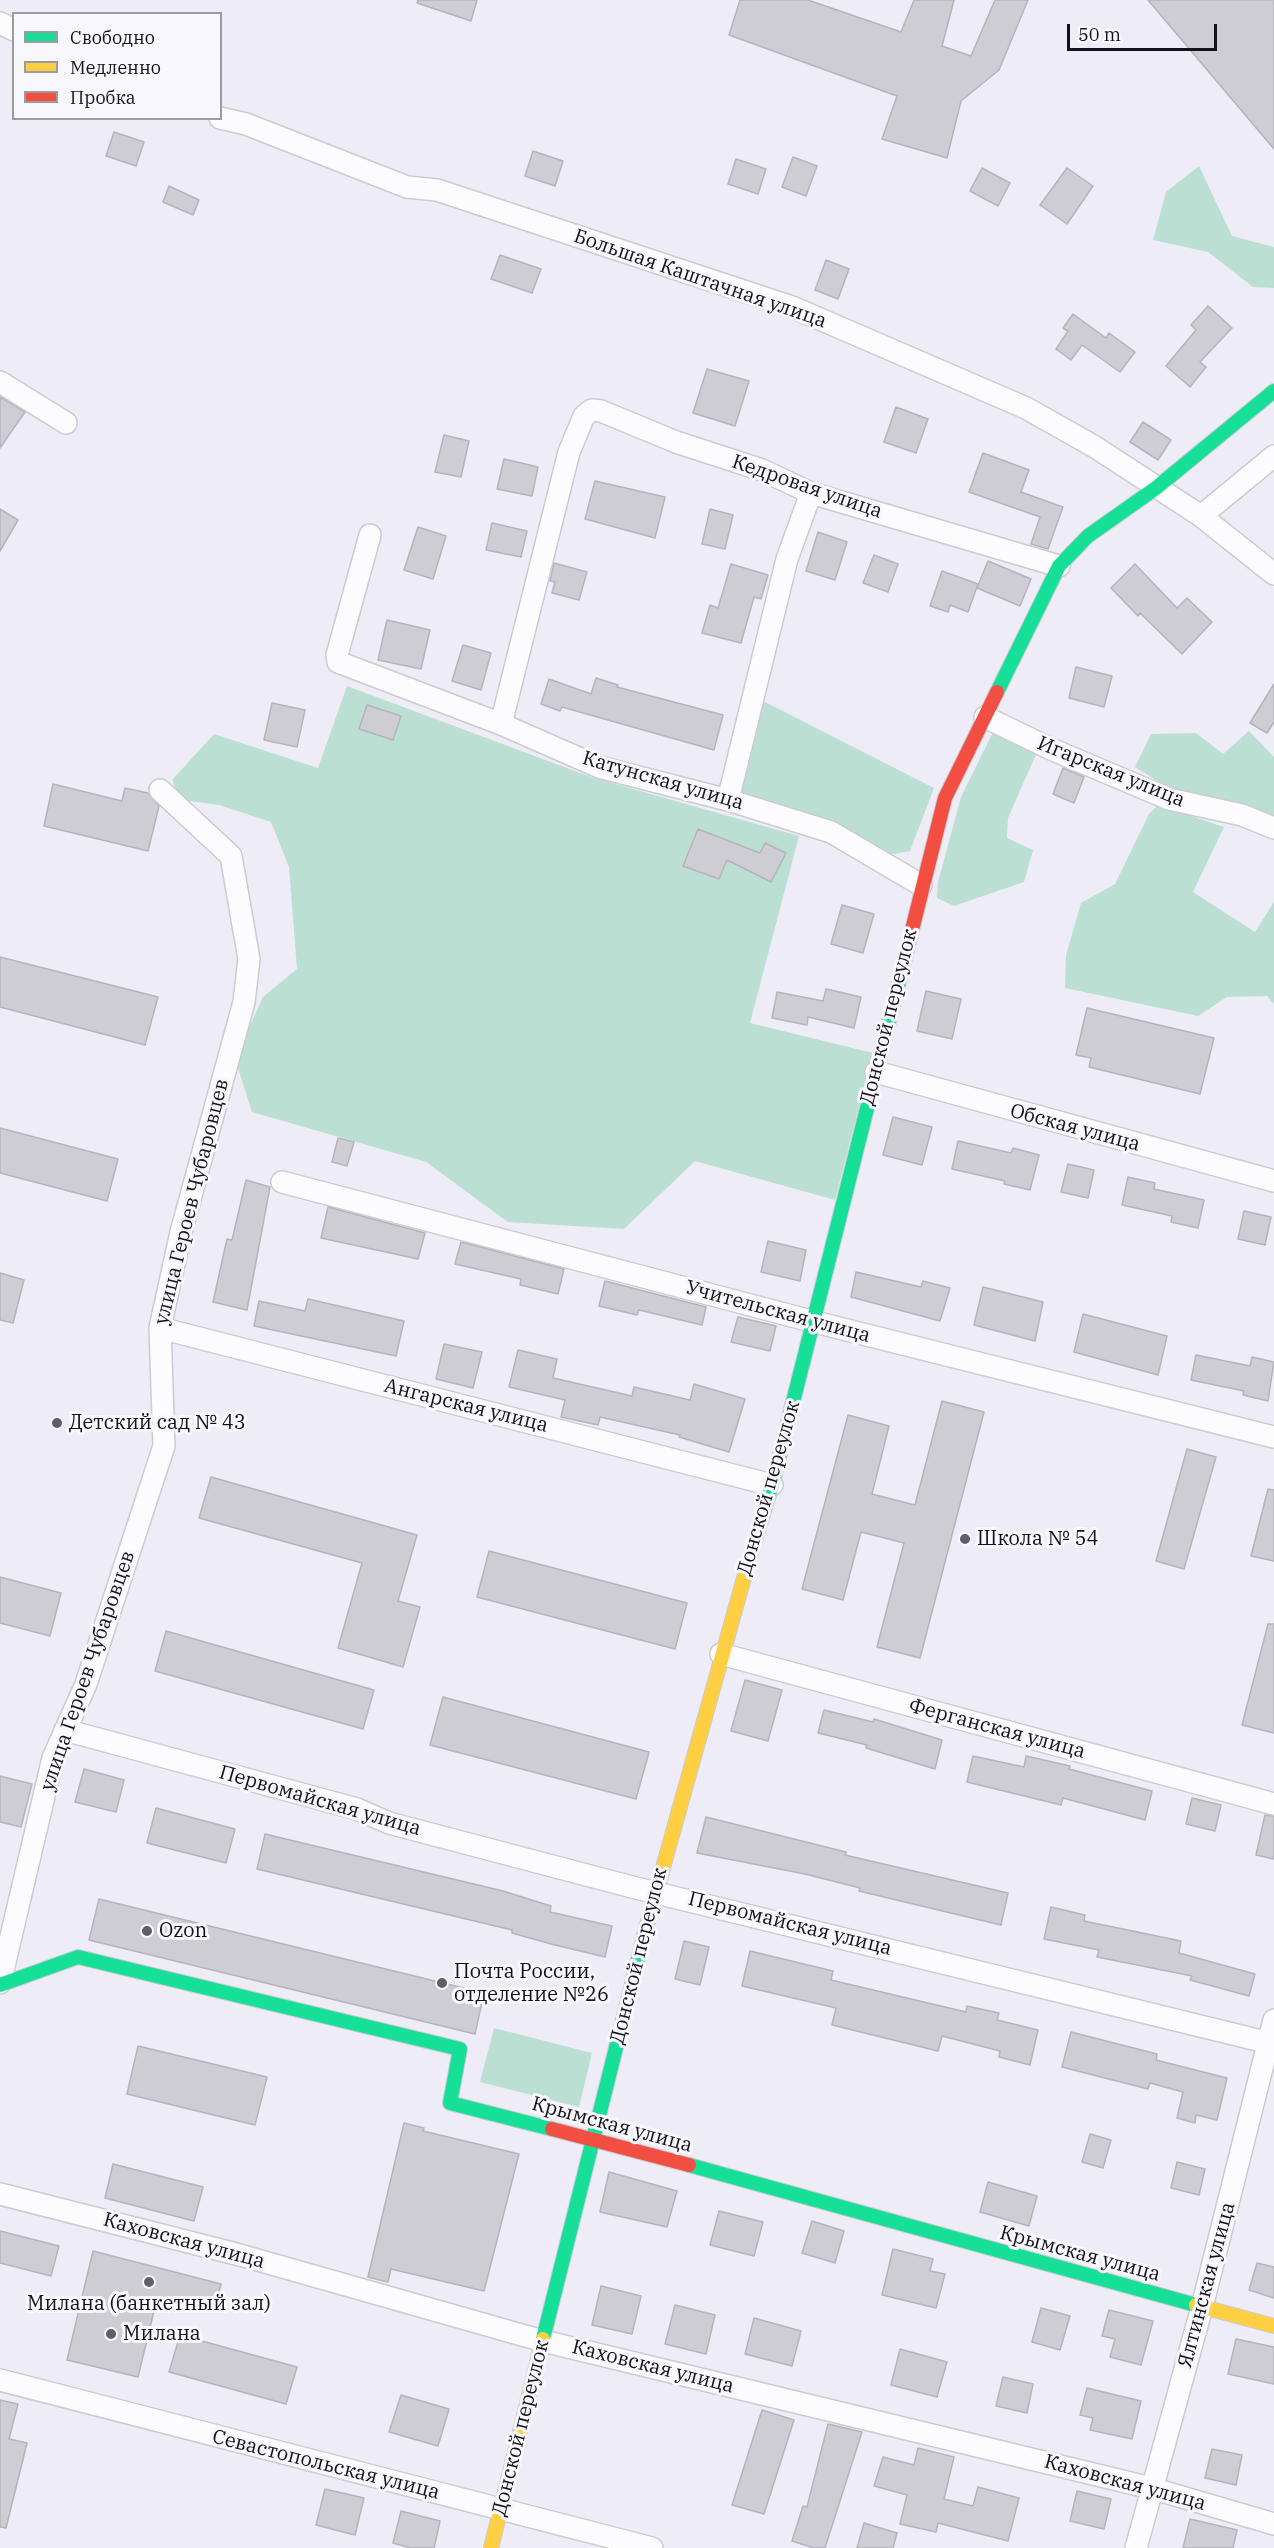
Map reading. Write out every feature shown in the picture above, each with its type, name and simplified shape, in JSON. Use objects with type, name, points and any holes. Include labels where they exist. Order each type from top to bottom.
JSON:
[{"type":"street","name":"Большая Каштачная улица","points":[[222,118],[246,124],[407,187],[437,190],[792,307],[1026,408],[1095,447],[1201,516],[1274,574]]},
{"type":"street","points":[[0,382],[66,423]]},
{"type":"street","name":"Донской переулок","points":[[491,2548],[655,1891],[720,1654],[772,1485],[921,885],[945,798],[1059,567],[1088,536],[1156,488],[1274,391]]},
{"type":"street","name":"Кедровая улица","points":[[501,724],[569,452],[584,416],[592,410],[601,411],[676,442],[762,470],[811,493],[1059,567]]},
{"type":"street","points":[[1201,516],[1274,456]]},
{"type":"street","points":[[728,800],[787,559],[811,493]]},
{"type":"street","name":"Катунская улица","points":[[370,535],[337,656],[338,662],[346,667],[501,724],[599,767],[728,800],[831,832],[921,885]]},
{"type":"street","name":"Игарская улица","points":[[985,717],[1051,749],[1169,799],[1242,815],[1274,828]]},
{"type":"street","name":"улица Героев Чубаровцев","points":[[0,1984],[53,1758],[86,1684],[164,1446],[160,1328],[181,1232],[244,1002],[249,959],[231,856],[160,790]]},
{"type":"street","name":"Обская улица","points":[[876,1072],[1274,1181]]},
{"type":"street","name":"Учительская улица","points":[[282,1182],[814,1322],[1274,1437]]},
{"type":"street","name":"Ангарская улица","points":[[160,1328],[772,1485]]},
{"type":"street","name":"Ферганская улица","points":[[720,1654],[1274,1804]]},
{"type":"street","name":"Первомайская улица","points":[[65,1730],[357,1809],[389,1823],[1271,2043]]},
{"type":"street","name":"Крымская улица","points":[[0,1984],[78,1957],[460,2049],[450,2103],[592,2139],[1274,2326]]},
{"type":"street","name":"Ялтинская улица","points":[[1136,2548],[1271,2043],[1274,2020]]},
{"type":"street","name":"Каховская улица","points":[[0,2194],[240,2255],[543,2341],[1151,2488],[1274,2524]]},
{"type":"street","name":"Севастопольская улица","points":[[0,2380],[651,2548]]},
{"type":"green space","points":[[1199,166],[1232,236],[1274,247],[1274,288],[1253,287],[1208,252],[1153,240],[1166,192]]},
{"type":"green space","points":[[347,686],[591,777],[799,836],[750,1023],[873,1053],[835,1200],[695,1161],[624,1229],[508,1222],[426,1162],[252,1112],[235,1059],[263,997],[297,969],[289,867],[271,822],[219,805],[176,799],[173,779],[214,734],[318,768]]},
{"type":"green space","points":[[763,701],[934,788],[910,851],[888,855],[835,825],[738,792]]},
{"type":"green space","points":[[994,730],[1038,750],[1008,818],[1007,838],[1033,850],[1024,882],[954,906],[937,898],[938,882],[961,797]]},
{"type":"green space","points":[[1249,731],[1274,757],[1274,823],[1170,789],[1135,767],[1151,734],[1196,733],[1223,754]]},
{"type":"green space","points":[[1158,805],[1224,827],[1193,892],[1255,932],[1274,902],[1274,1004],[1267,996],[1227,997],[1198,1016],[1065,988],[1066,955],[1081,903],[1115,884],[1149,814]]},
{"type":"green space","points":[[494,2028],[592,2053],[579,2107],[480,2082]]},
{"type":"building","points":[[418,0],[477,0],[471,21],[417,3]]},
{"type":"building","points":[[740,0],[808,0],[901,32],[914,0],[954,0],[942,46],[971,56],[995,0],[1028,0],[999,70],[961,101],[947,158],[882,139],[897,96],[729,35]]},
{"type":"building","points":[[1148,0],[1274,0],[1274,149]]},
{"type":"building","points":[[114,132],[144,142],[136,166],[106,156]]},
{"type":"building","points":[[533,151],[563,161],[555,186],[525,176]]},
{"type":"building","points":[[793,157],[817,166],[806,196],[782,187]]},
{"type":"building","points":[[736,159],[766,169],[758,194],[728,184]]},
{"type":"building","points":[[982,168],[1010,183],[998,206],[970,191]]},
{"type":"building","points":[[1067,168],[1093,186],[1067,224],[1040,205]]},
{"type":"building","points":[[169,186],[199,200],[193,215],[163,202]]},
{"type":"building","points":[[500,255],[541,269],[532,293],[491,279]]},
{"type":"building","points":[[826,260],[849,269],[838,299],[815,290]]},
{"type":"building","points":[[1208,306],[1232,328],[1200,362],[1206,367],[1190,387],[1166,366],[1196,330],[1191,325]]},
{"type":"building","points":[[1073,314],[1106,338],[1109,333],[1135,352],[1120,372],[1082,345],[1071,360],[1056,349],[1068,331],[1063,328]]},
{"type":"building","points":[[707,369],[749,381],[735,426],[693,413]]},
{"type":"building","points":[[0,397],[25,412],[0,448]]},
{"type":"building","points":[[896,407],[928,419],[916,453],[884,442]]},
{"type":"building","points":[[1143,422],[1171,440],[1158,460],[1130,442]]},
{"type":"building","points":[[444,435],[469,441],[461,477],[435,472]]},
{"type":"building","points":[[983,453],[1029,470],[1021,492],[1063,507],[1048,549],[1031,544],[1040,517],[969,492]]},
{"type":"building","points":[[504,459],[538,467],[532,496],[497,489]]},
{"type":"building","points":[[595,481],[665,497],[655,538],[585,519]]},
{"type":"building","points":[[0,509],[18,520],[0,551]]},
{"type":"building","points":[[710,509],[733,515],[725,549],[702,544]]},
{"type":"building","points":[[492,523],[527,531],[521,557],[486,550]]},
{"type":"building","points":[[418,527],[446,536],[433,579],[404,570]]},
{"type":"building","points":[[818,532],[847,542],[835,580],[806,571]]},
{"type":"building","points":[[874,555],[898,564],[888,592],[863,583]]},
{"type":"building","points":[[988,561],[1031,579],[1020,606],[977,588]]},
{"type":"building","points":[[554,563],[587,572],[579,600],[552,593],[555,582],[550,581]]},
{"type":"building","points":[[731,564],[768,575],[761,599],[754,597],[741,643],[702,633],[710,605],[718,608]]},
{"type":"building","points":[[1135,564],[1177,608],[1187,598],[1212,622],[1182,654],[1140,613],[1138,616],[1111,588]]},
{"type":"building","points":[[942,571],[978,584],[968,612],[950,605],[948,612],[930,606]]},
{"type":"building","points":[[387,620],[430,630],[421,669],[378,660]]},
{"type":"building","points":[[463,645],[491,653],[481,690],[452,681]]},
{"type":"building","points":[[1076,667],[1112,676],[1104,707],[1069,698]]},
{"type":"building","points":[[596,678],[618,685],[617,687],[723,715],[714,750],[562,707],[560,711],[541,704],[549,679],[591,694]]},
{"type":"building","points":[[1274,684],[1274,722],[1267,733],[1250,723]]},
{"type":"building","points":[[272,703],[305,710],[297,747],[264,740]]},
{"type":"building","points":[[367,705],[401,716],[393,740],[359,729]]},
{"type":"building","points":[[1063,768],[1084,777],[1074,803],[1053,794]]},
{"type":"building","points":[[53,784],[122,801],[125,788],[148,793],[159,806],[148,851],[44,826]]},
{"type":"building","points":[[698,829],[760,853],[765,843],[786,853],[771,882],[727,860],[719,879],[683,866]]},
{"type":"building","points":[[842,905],[874,914],[863,953],[831,944]]},
{"type":"building","points":[[0,957],[158,997],[145,1045],[0,1007]]},
{"type":"building","points":[[826,989],[861,997],[854,1028],[808,1017],[807,1025],[772,1018],[777,992],[823,1001]]},
{"type":"building","points":[[926,991],[961,999],[952,1039],[917,1031]]},
{"type":"building","points":[[1087,1008],[1214,1038],[1200,1094],[1089,1067],[1091,1058],[1076,1055]]},
{"type":"building","points":[[893,1117],[932,1127],[922,1165],[883,1155]]},
{"type":"building","points":[[0,1128],[118,1159],[107,1201],[0,1173]]},
{"type":"building","points":[[338,1138],[354,1142],[347,1166],[332,1162]]},
{"type":"building","points":[[958,1141],[1011,1153],[1013,1148],[1039,1155],[1030,1190],[1004,1184],[1005,1181],[952,1169]]},
{"type":"building","points":[[1068,1164],[1094,1170],[1088,1198],[1061,1192]]},
{"type":"building","points":[[1128,1177],[1155,1183],[1154,1189],[1204,1200],[1198,1228],[1171,1222],[1172,1216],[1122,1205]]},
{"type":"building","points":[[246,1180],[270,1187],[247,1310],[213,1302],[227,1239],[232,1240]]},
{"type":"building","points":[[328,1207],[425,1233],[418,1259],[321,1238]]},
{"type":"building","points":[[1244,1211],[1271,1217],[1265,1245],[1238,1239]]},
{"type":"building","points":[[768,1241],[806,1250],[800,1281],[761,1272]]},
{"type":"building","points":[[461,1242],[564,1269],[558,1294],[520,1285],[521,1279],[455,1264]]},
{"type":"building","points":[[856,1272],[921,1287],[923,1281],[950,1288],[940,1321],[851,1297]]},
{"type":"building","points":[[0,1273],[24,1280],[13,1323],[0,1320]]},
{"type":"building","points":[[605,1281],[706,1307],[702,1325],[639,1310],[637,1315],[599,1306]]},
{"type":"building","points":[[983,1287],[1043,1302],[1035,1341],[974,1325]]},
{"type":"building","points":[[308,1299],[404,1321],[396,1356],[254,1326],[259,1301],[305,1311]]},
{"type":"building","points":[[1083,1314],[1167,1336],[1158,1375],[1074,1352]]},
{"type":"building","points":[[738,1317],[776,1326],[770,1351],[731,1342]]},
{"type":"building","points":[[444,1344],[482,1352],[473,1388],[436,1379]]},
{"type":"building","points":[[518,1350],[557,1359],[553,1378],[632,1396],[634,1387],[690,1400],[694,1384],[745,1399],[729,1452],[679,1437],[680,1435],[600,1417],[598,1425],[561,1417],[565,1400],[509,1387]]},
{"type":"building","points":[[1196,1355],[1250,1366],[1252,1357],[1274,1362],[1268,1401],[1243,1395],[1244,1391],[1191,1380]]},
{"type":"building","points":[[942,1401],[984,1412],[920,1658],[877,1647],[904,1543],[861,1532],[843,1600],[802,1589],[848,1415],[889,1426],[872,1494],[915,1505]]},
{"type":"building","points":[[1187,1449],[1216,1457],[1184,1569],[1156,1561]]},
{"type":"building","points":[[211,1477],[417,1535],[398,1601],[420,1607],[403,1667],[338,1648],[362,1563],[199,1518]]},
{"type":"building","points":[[1268,1489],[1274,1490],[1274,1561],[1251,1556]]},
{"type":"building","points":[[489,1551],[687,1603],[675,1649],[477,1597]]},
{"type":"building","points":[[0,1577],[61,1593],[50,1636],[0,1623]]},
{"type":"building","points":[[1268,1624],[1274,1624],[1274,1733],[1242,1725]]},
{"type":"building","points":[[166,1631],[374,1690],[363,1729],[155,1671]]},
{"type":"building","points":[[745,1680],[782,1690],[768,1741],[731,1731]]},
{"type":"building","points":[[443,1697],[649,1752],[636,1799],[430,1745]]},
{"type":"building","points":[[824,1710],[873,1722],[874,1719],[942,1740],[935,1769],[866,1748],[867,1745],[818,1733]]},
{"type":"building","points":[[973,1756],[1024,1767],[1026,1756],[1070,1766],[1069,1769],[1152,1791],[1145,1820],[1063,1798],[1061,1805],[967,1782]]},
{"type":"building","points":[[84,1769],[124,1780],[116,1812],[75,1802]]},
{"type":"building","points":[[0,1776],[32,1784],[21,1827],[0,1822]]},
{"type":"building","points":[[1192,1798],[1221,1805],[1215,1831],[1186,1824]]},
{"type":"building","points":[[156,1808],[235,1829],[226,1863],[147,1843]]},
{"type":"building","points":[[1265,1815],[1274,1816],[1274,1859],[1256,1855]]},
{"type":"building","points":[[706,1817],[846,1852],[845,1855],[1008,1893],[1001,1925],[859,1891],[860,1888],[805,1874],[697,1853]]},
{"type":"building","points":[[265,1834],[503,1891],[551,1906],[550,1912],[612,1926],[605,1957],[512,1933],[512,1930],[257,1869]]},
{"type":"building","points":[[99,1899],[484,1993],[475,2034],[89,1940]]},
{"type":"building","points":[[1051,1907],[1085,1915],[1084,1921],[1181,1941],[1179,1953],[1255,1974],[1249,1996],[1190,1980],[1192,1976],[1097,1957],[1099,1950],[1044,1939]]},
{"type":"building","points":[[684,1941],[709,1947],[700,1985],[675,1979]]},
{"type":"building","points":[[750,1951],[833,1971],[831,1980],[966,2012],[967,2006],[999,2013],[997,2020],[1038,2030],[1030,2065],[999,2057],[1000,2051],[942,2036],[938,2051],[832,2025],[836,2008],[742,1986]]},
{"type":"building","points":[[1071,2032],[1157,2054],[1156,2060],[1227,2078],[1217,2120],[1196,2115],[1195,2123],[1177,2118],[1183,2092],[1150,2083],[1148,2089],[1062,2067]]},
{"type":"building","points":[[138,2046],[267,2077],[255,2125],[127,2094]]},
{"type":"building","points":[[404,2123],[424,2128],[423,2131],[519,2154],[484,2291],[391,2269],[388,2282],[368,2277]]},
{"type":"building","points":[[1090,2134],[1111,2140],[1103,2168],[1082,2162]]},
{"type":"building","points":[[1177,2162],[1205,2169],[1199,2195],[1171,2188]]},
{"type":"building","points":[[113,2164],[203,2187],[194,2221],[105,2198]]},
{"type":"building","points":[[609,2172],[677,2191],[667,2227],[600,2212]]},
{"type":"building","points":[[988,2182],[1037,2196],[1029,2226],[980,2212]]},
{"type":"building","points":[[719,2211],[763,2222],[754,2256],[710,2245]]},
{"type":"building","points":[[812,2221],[844,2231],[835,2263],[802,2253]]},
{"type":"building","points":[[0,2231],[59,2246],[51,2276],[0,2263]]},
{"type":"building","points":[[893,2249],[933,2259],[930,2271],[945,2274],[936,2308],[882,2295]]},
{"type":"building","name":"Милана","points":[[93,2251],[221,2284],[214,2312],[167,2299],[164,2309],[155,2307],[138,2377],[67,2360]]},
{"type":"building","points":[[1257,2263],[1274,2267],[1274,2298],[1249,2290]]},
{"type":"building","points":[[601,2286],[641,2296],[632,2334],[592,2325]]},
{"type":"building","points":[[675,2305],[715,2315],[706,2354],[665,2344]]},
{"type":"building","points":[[1041,2308],[1070,2316],[1060,2350],[1032,2342]]},
{"type":"building","points":[[1109,2310],[1153,2321],[1141,2365],[1110,2357],[1115,2339],[1102,2336]]},
{"type":"building","points":[[754,2318],[801,2331],[792,2366],[745,2354]]},
{"type":"building","points":[[180,2335],[297,2367],[286,2404],[169,2372]]},
{"type":"building","points":[[1236,2339],[1274,2347],[1274,2384],[1228,2374]]},
{"type":"building","points":[[900,2349],[947,2362],[937,2397],[891,2385]]},
{"type":"building","points":[[1003,2377],[1033,2384],[1027,2413],[996,2406]]},
{"type":"building","points":[[1087,2388],[1141,2401],[1132,2439],[1090,2430],[1093,2418],[1080,2415]]},
{"type":"building","points":[[401,2395],[449,2409],[438,2446],[389,2432]]},
{"type":"building","points":[[0,2400],[18,2404],[9,2439],[27,2443],[6,2528],[0,2527]]},
{"type":"building","points":[[762,2410],[794,2420],[764,2514],[732,2505]]},
{"type":"building","points":[[828,2424],[862,2432],[825,2548],[814,2548],[792,2541],[803,2506],[807,2507]]},
{"type":"building","points":[[918,2448],[954,2457],[944,2499],[973,2506],[978,2487],[1019,2498],[1008,2541],[938,2523],[936,2532],[900,2524],[907,2495],[874,2486],[883,2457],[914,2465]]},
{"type":"building","points":[[1212,2449],[1242,2455],[1236,2485],[1205,2478]]},
{"type":"building","points":[[325,2489],[364,2498],[355,2535],[316,2525]]},
{"type":"building","points":[[1077,2491],[1111,2499],[1104,2529],[1070,2521]]},
{"type":"building","points":[[401,2511],[440,2521],[434,2548],[411,2548],[393,2543]]},
{"type":"building","points":[[1190,2519],[1237,2530],[1233,2548],[1183,2548]]},
{"type":"building","points":[[864,2523],[897,2533],[893,2548],[857,2548]]},
{"type":"traffic: fast","points":[[997,692],[1059,566],[1088,536],[1156,488],[1274,391]]},
{"type":"traffic: fast","points":[[749,1560],[772,1485],[906,954]]},
{"type":"traffic: fast","points":[[543,2339],[645,1932]]},
{"type":"traffic: fast","points":[[0,1985],[78,1957],[460,2049],[450,2103],[552,2129]]},
{"type":"traffic: fast","points":[[689,2165],[1196,2305]]},
{"type":"traffic: slow","points":[[645,1932],[749,1560]]},
{"type":"traffic: slow","points":[[1196,2305],[1274,2326]]},
{"type":"traffic: slow","points":[[491,2548],[543,2339]]},
{"type":"traffic: jam","points":[[906,954],[945,798],[997,692]]},
{"type":"traffic: jam","points":[[552,2129],[689,2165]]},
{"type":"place","name":"Детский сад № 43","points":[[57,1423]]},
{"type":"place","name":"Школа № 54","points":[[965,1539]]},
{"type":"place","name":"Ozon","points":[[147,1931]]},
{"type":"place","name":"Почта России, отделение №26","points":[[442,1983]]},
{"type":"place","name":"Милана (банкетный зал)","points":[[149,2282]]},
{"type":"place","name":"Милана","points":[[111,2334]]}]
